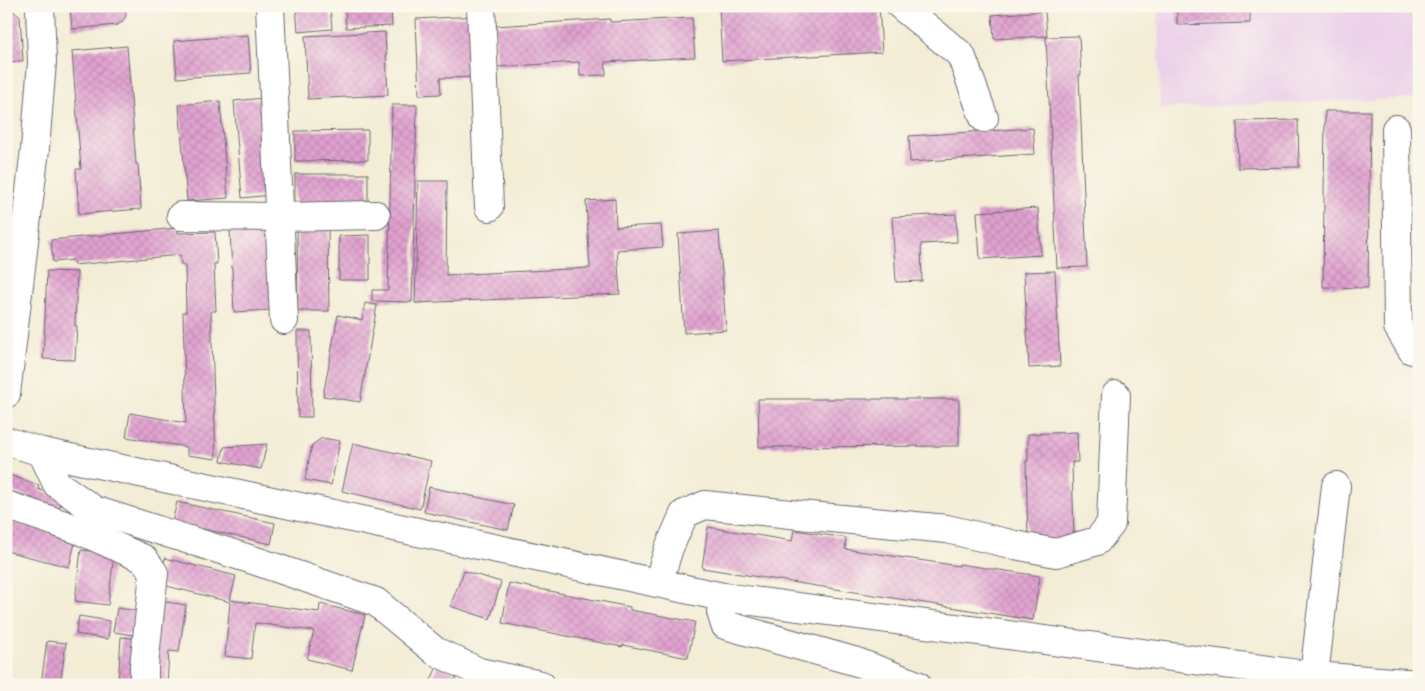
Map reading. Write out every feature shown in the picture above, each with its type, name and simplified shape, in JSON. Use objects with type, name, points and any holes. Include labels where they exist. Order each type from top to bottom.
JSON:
[{"type":"street","points":[[6,394],[35,149],[42,62],[40,6]]},
{"type":"street","points":[[270,6],[284,320]]},
{"type":"street","points":[[481,6],[489,207]]},
{"type":"street","points":[[901,6],[961,55],[984,118]]},
{"type":"street","points":[[1396,129],[1398,327],[1412,350],[1419,350]]},
{"type":"street","points":[[181,216],[279,217],[376,215]]},
{"type":"street","points":[[658,583],[669,548],[684,514],[705,505],[947,529],[1056,553],[1097,541],[1111,524],[1116,395]]},
{"type":"street","points":[[6,441],[42,452],[723,597],[1314,676],[1419,684]]},
{"type":"street","points":[[42,452],[57,484],[94,510],[256,561],[376,602],[435,651],[478,678],[541,685]]},
{"type":"street","points":[[1314,676],[1336,486]]},
{"type":"street","points":[[6,505],[79,530],[144,559],[154,573],[144,666],[144,685]]},
{"type":"street","points":[[723,597],[721,612],[725,624],[857,662],[917,685]]},
{"type":"shaded area","points":[[1158,6],[1419,6],[1419,98],[1160,108]]},
{"type":"building","points":[[70,6],[125,6],[126,16],[117,25],[72,29]]},
{"type":"building","points":[[296,6],[330,6],[332,29],[298,32]]},
{"type":"building","points":[[345,6],[391,6],[392,26],[346,28]]},
{"type":"building","points":[[719,6],[879,6],[882,52],[722,61]]},
{"type":"building","points":[[1177,6],[1250,6],[1250,23],[1177,25]]},
{"type":"building","points":[[6,11],[13,11],[20,17],[23,61],[6,62]]},
{"type":"building","points":[[1045,11],[1047,36],[994,39],[992,15]]},
{"type":"building","points":[[478,16],[480,77],[440,78],[441,94],[419,95],[416,19]]},
{"type":"building","points":[[692,18],[695,57],[605,62],[606,75],[580,76],[579,62],[497,67],[495,26],[610,19],[610,22]]},
{"type":"building","points":[[385,32],[388,95],[308,99],[305,36]]},
{"type":"building","points":[[248,35],[251,73],[177,78],[174,41]]},
{"type":"building","points":[[1079,36],[1087,267],[1057,268],[1046,37]]},
{"type":"building","points":[[127,46],[141,209],[79,214],[76,169],[81,169],[72,51]]},
{"type":"building","points":[[264,98],[271,195],[242,198],[234,101]]},
{"type":"building","points":[[220,101],[228,198],[187,201],[179,105]]},
{"type":"building","points":[[392,105],[417,105],[412,302],[372,301],[372,290],[388,290]]},
{"type":"building","points":[[1325,111],[1370,111],[1368,288],[1323,287]]},
{"type":"building","points":[[1298,120],[1299,167],[1238,168],[1237,121]]},
{"type":"building","points":[[1033,128],[1035,154],[910,162],[909,136]]},
{"type":"building","points":[[368,130],[368,160],[295,161],[295,131]]},
{"type":"building","points":[[295,174],[368,174],[368,205],[295,205]]},
{"type":"building","points":[[418,181],[447,181],[446,275],[590,268],[586,201],[615,199],[616,227],[661,225],[663,247],[617,250],[620,294],[415,303]]},
{"type":"building","points":[[1038,208],[1041,255],[980,259],[977,212]]},
{"type":"building","points":[[956,214],[957,242],[921,244],[922,281],[896,282],[892,217]]},
{"type":"building","points":[[297,226],[328,226],[329,311],[298,311]]},
{"type":"building","points":[[178,228],[178,233],[215,232],[217,264],[214,264],[216,311],[211,311],[216,459],[187,455],[187,447],[126,437],[130,413],[186,423],[183,312],[186,312],[185,265],[181,265],[180,255],[74,265],[73,260],[53,262],[51,240]]},
{"type":"building","points":[[268,228],[272,310],[234,312],[230,230]]},
{"type":"building","points":[[719,231],[726,330],[684,333],[678,234]]},
{"type":"building","points":[[370,235],[370,280],[339,280],[339,236]]},
{"type":"building","points":[[47,271],[77,272],[75,360],[43,359]]},
{"type":"building","points":[[1055,271],[1060,366],[1029,368],[1024,272]]},
{"type":"building","points":[[365,303],[377,305],[360,402],[323,396],[338,315],[362,320]]},
{"type":"building","points":[[297,331],[311,331],[312,417],[298,417]]},
{"type":"building","points":[[758,399],[959,399],[959,446],[759,447]]},
{"type":"building","points":[[1077,432],[1078,462],[1072,462],[1074,538],[1028,540],[1026,461],[1028,461],[1028,434]]},
{"type":"building","points":[[322,438],[340,441],[331,485],[305,480],[312,445]]},
{"type":"building","points":[[353,443],[431,461],[420,509],[342,491]]},
{"type":"building","points":[[267,444],[261,469],[221,461],[224,447]]},
{"type":"building","points":[[6,474],[39,485],[38,489],[62,499],[58,513],[31,503],[33,498],[6,490]]},
{"type":"building","points":[[429,487],[514,505],[508,530],[424,512]]},
{"type":"building","points":[[177,502],[275,523],[271,544],[172,522]]},
{"type":"building","points":[[6,521],[76,539],[69,567],[6,551]]},
{"type":"building","points":[[708,527],[792,541],[794,530],[846,538],[845,549],[1040,576],[1033,620],[702,568]]},
{"type":"building","points":[[81,550],[114,554],[108,605],[75,601]]},
{"type":"building","points":[[165,558],[236,576],[230,600],[319,612],[320,604],[365,615],[352,670],[307,659],[314,631],[255,623],[251,659],[225,656],[230,602],[159,584]]},
{"type":"building","points":[[464,571],[501,582],[490,619],[450,606]]},
{"type":"building","points":[[509,583],[630,607],[630,610],[695,622],[688,658],[502,623]]},
{"type":"building","points":[[160,601],[186,605],[179,652],[169,651],[167,685],[150,685]]},
{"type":"building","points":[[117,608],[145,612],[141,636],[113,632]]},
{"type":"building","points":[[79,616],[110,621],[108,639],[76,634]]},
{"type":"building","points":[[121,637],[141,639],[138,685],[118,685]]},
{"type":"building","points":[[47,641],[66,643],[60,685],[41,684]]},
{"type":"building","points":[[438,664],[458,674],[453,685],[429,685]]}]
